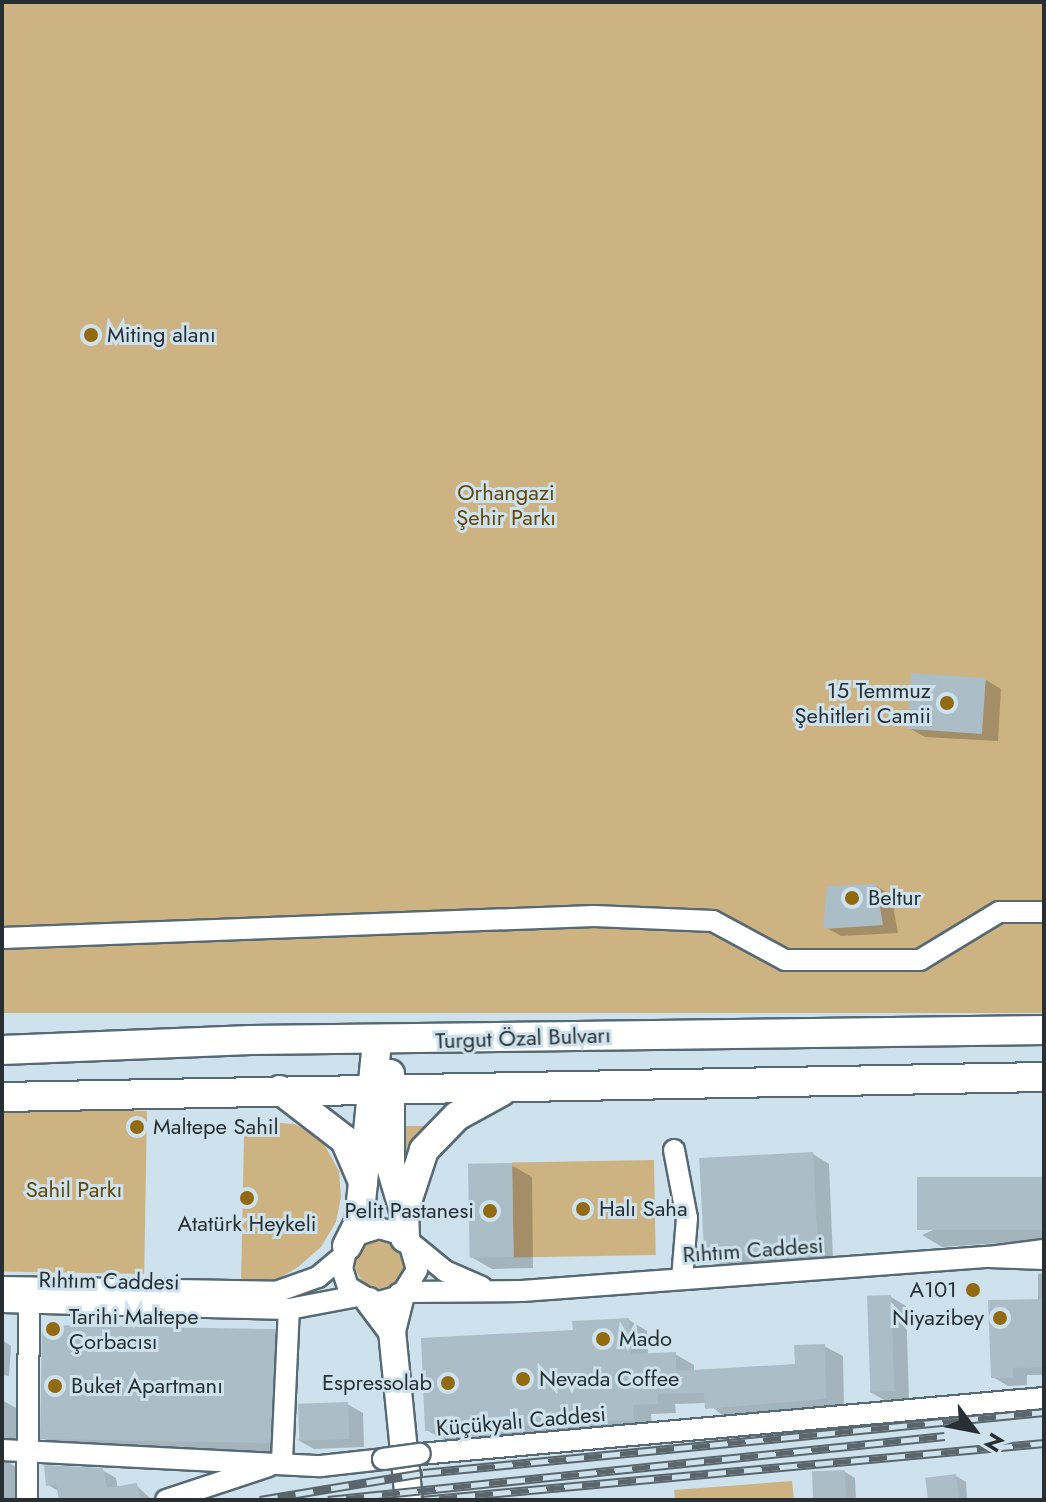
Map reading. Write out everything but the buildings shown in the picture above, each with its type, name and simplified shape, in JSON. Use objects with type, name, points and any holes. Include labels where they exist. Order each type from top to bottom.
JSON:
[{"type":"highway","name":"Turgut Özal Bulvarı","points":[[2,1050],[1042,1026]]},
{"type":"highway","points":[[346,1251],[359,1222],[381,1090],[390,1064],[377,1042]]},
{"type":"highway","points":[[2,1097],[1044,1077]]},
{"type":"highway","points":[[406,1230],[430,1141],[488,1095],[529,1087]]},
{"type":"highway","points":[[280,1090],[345,1140],[364,1186]]},
{"type":"highway","points":[[381,1090],[390,1164],[406,1230]]},
{"type":"main road","points":[[403,1294],[392,1331],[401,1451],[409,1500]]},
{"type":"main road","points":[[363,1299],[392,1331]]},
{"type":"street","points":[[2,938],[594,916],[713,921],[785,960],[920,960],[999,912],[1044,912]]},
{"type":"street","points":[[674,1150],[687,1218],[682,1279]]},
{"type":"street","points":[[379,1228],[406,1230],[417,1270],[403,1294],[383,1303],[363,1299],[343,1275],[346,1251],[357,1235],[379,1228]]},
{"type":"street","name":"Rıhtım Caddesi","points":[[406,1230],[465,1281],[522,1291]]},
{"type":"street","name":"Rıhtım Caddesi","points":[[403,1294],[522,1291],[989,1257],[1044,1250]]},
{"type":"street","name":"Rıhtım Caddesi","points":[[2,1302],[29,1295],[276,1292],[318,1277],[346,1251]]},
{"type":"street","name":"Rıhtım Caddesi","points":[[989,1257],[1044,1259]]},
{"type":"street","name":"Rıhtım Caddesi","points":[[2,1287],[29,1295],[289,1309],[363,1299]]},
{"type":"street","points":[[27,1500],[29,1295]]},
{"type":"street","points":[[166,1500],[282,1461],[289,1309]]},
{"type":"street","name":"Küçükyalı Caddesi","points":[[2,1450],[282,1461],[321,1466],[401,1451],[1044,1398]]},
{"type":"green space","name":"Orhangazi Şehir Parkı","points":[[2,2],[1044,2],[1044,1013],[2,1013]]},
{"type":"green space","name":"Sahil Parkı","points":[[2,1108],[147,1111],[144,1274],[2,1271]]},
{"type":"green space","points":[[267,1122],[294,1124],[320,1137],[339,1171],[341,1197],[336,1222],[321,1247],[298,1267],[276,1280],[241,1284],[244,1137]]},
{"type":"green space","points":[[402,1126],[436,1126],[405,1173]]},
{"type":"green space","name":"Halı Saha","points":[[654,1160],[656,1255],[514,1257],[512,1162]]},
{"type":"green space","points":[[380,1238],[397,1246],[405,1263],[397,1280],[380,1288],[363,1280],[355,1263],[363,1246]]},
{"type":"green space","points":[[792,1481],[794,1500],[675,1500],[674,1490]]},
{"type":"railway","points":[[260,1500],[423,1473],[1044,1412]]},
{"type":"railway","points":[[328,1500],[945,1436]]},
{"type":"railway","points":[[421,1500],[1044,1443]]},
{"type":"place","name":"Miting alanı","points":[[91,335]]},
{"type":"place","name":"15 Temmuz Şehitleri Camii","points":[[947,703]]},
{"type":"place","name":"Beltur","points":[[852,898]]},
{"type":"place","name":"Maltepe Sahil","points":[[137,1127]]},
{"type":"place","name":"Atatürk Heykeli","points":[[247,1198]]},
{"type":"place","name":"Halı Saha","points":[[583,1209]]},
{"type":"place","name":"Pelit Pastanesi","points":[[490,1211]]},
{"type":"place","name":"A101","points":[[973,1290]]},
{"type":"place","name":"Niyazibey","points":[[1000,1318]]},
{"type":"place","name":"Tarihi Maltepe Çorbacısı","points":[[53,1329]]},
{"type":"place","name":"Mado","points":[[603,1339]]},
{"type":"place","name":"Nevada Coffee","points":[[523,1379]]},
{"type":"place","name":"Espressolab","points":[[448,1383]]},
{"type":"place","name":"Buket Apartmanı","points":[[55,1386]]}]
